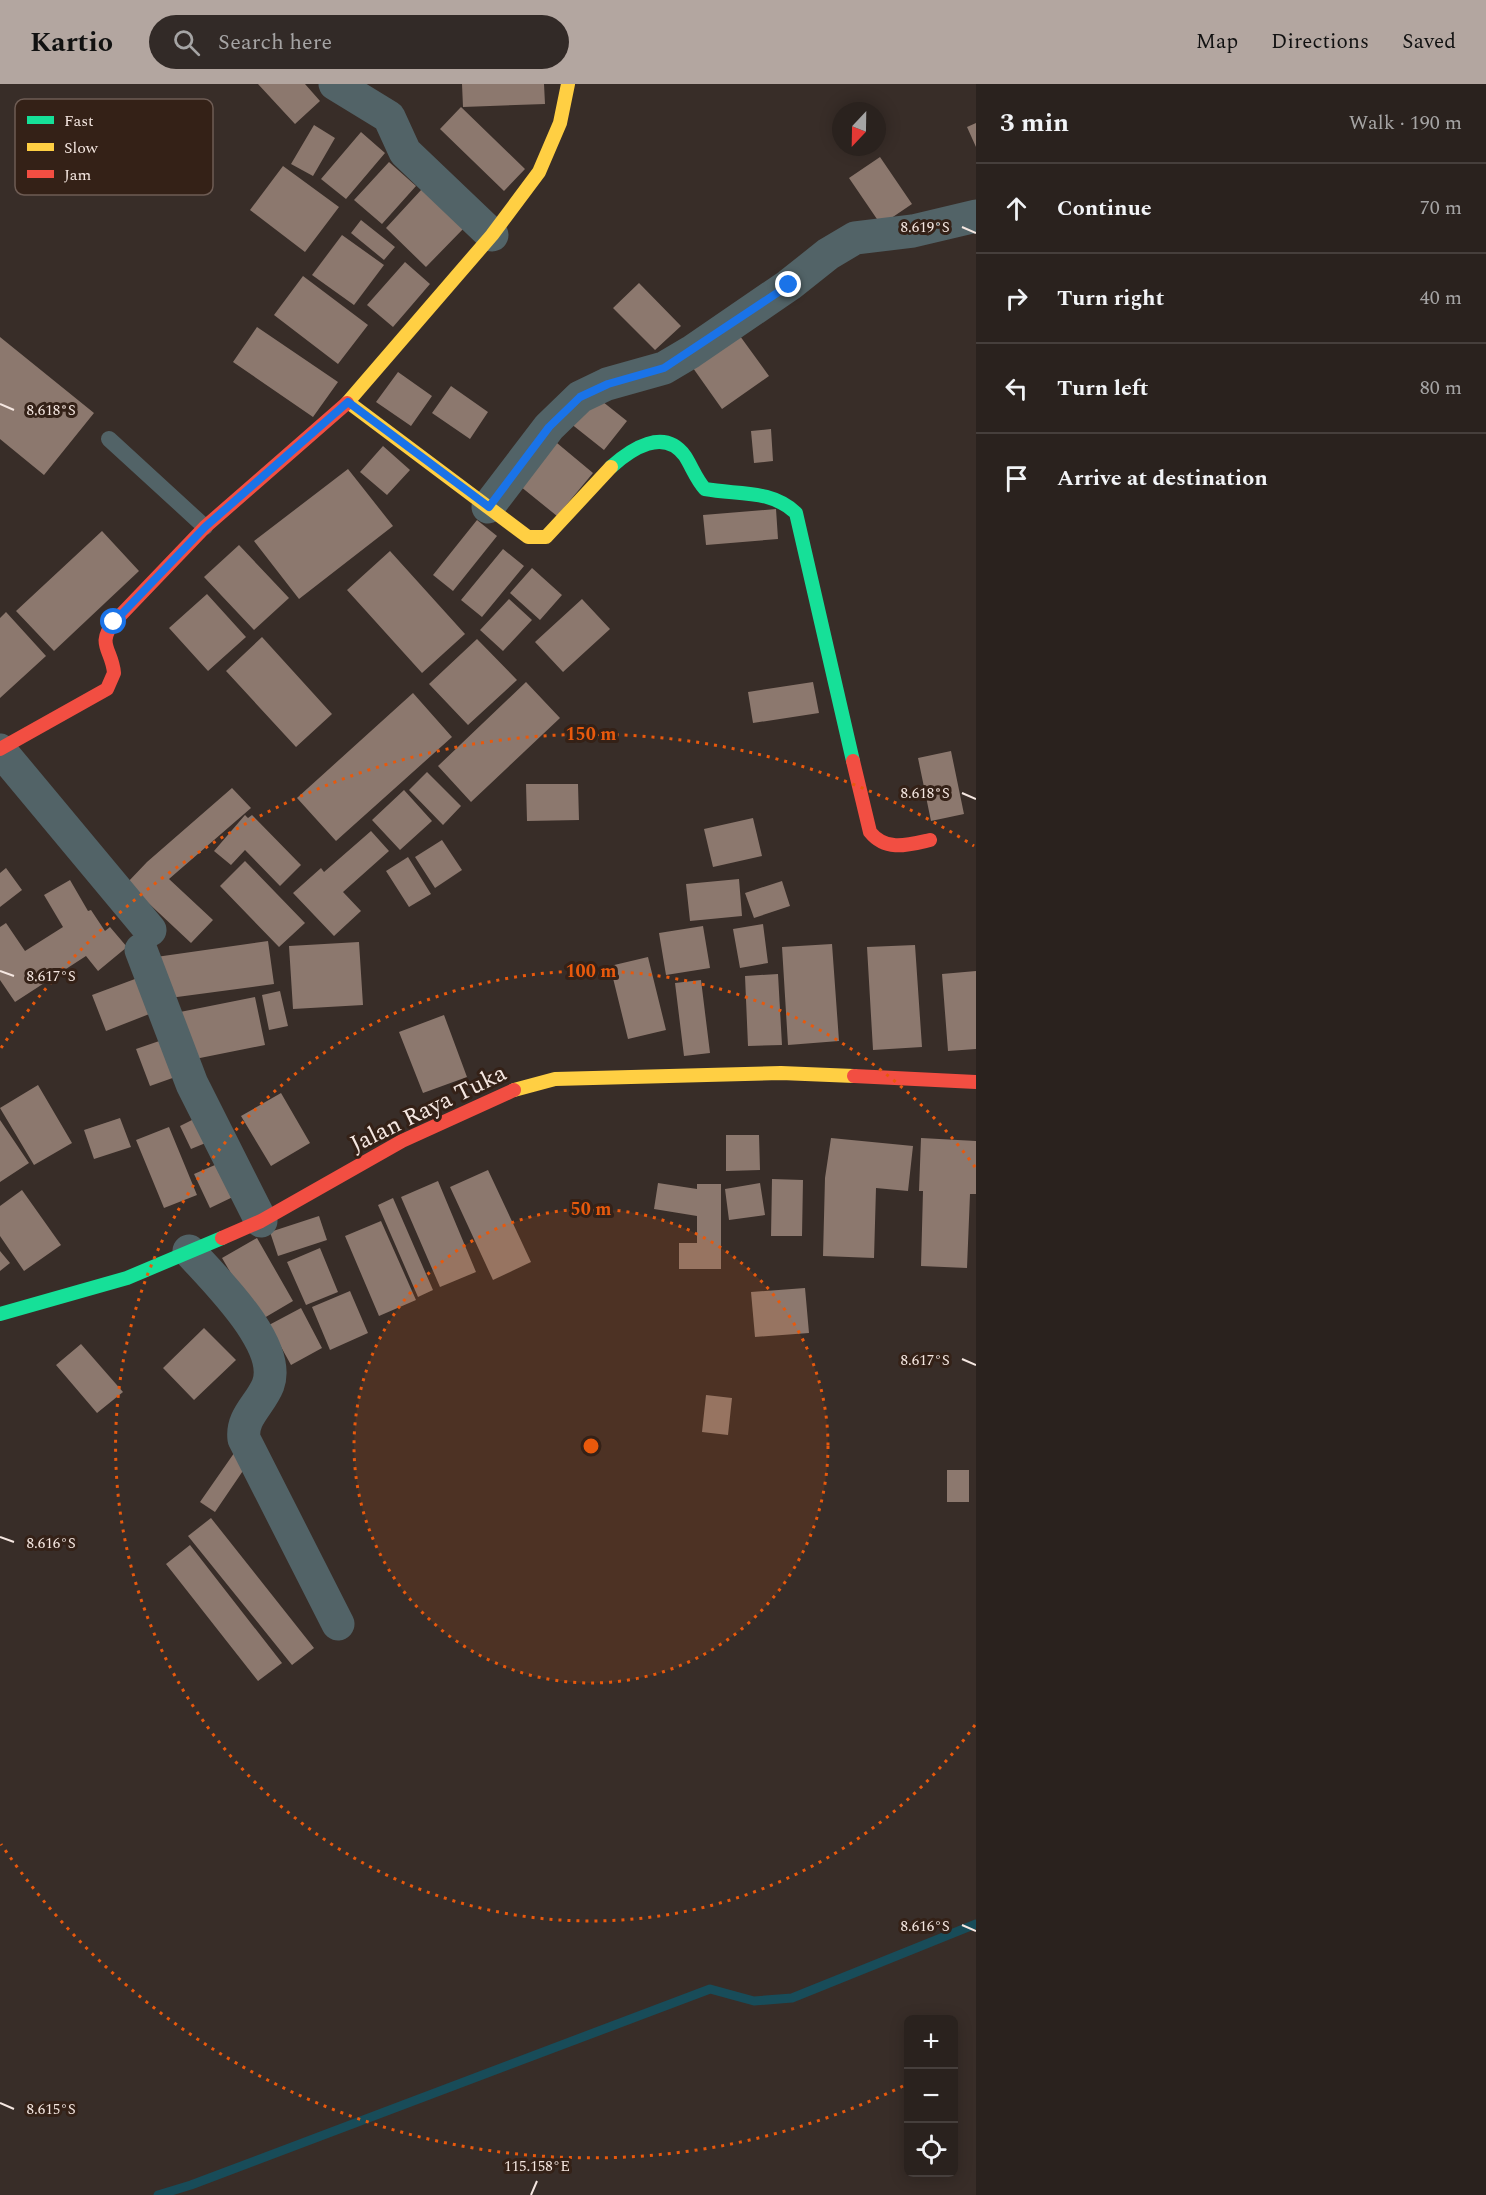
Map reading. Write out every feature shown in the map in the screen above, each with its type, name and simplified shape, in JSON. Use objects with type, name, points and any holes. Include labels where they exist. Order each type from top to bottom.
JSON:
[{"type":"street","points":[[335,84],[389,117],[409,156],[492,235]]},
{"type":"street","points":[[261,1221],[192,1084],[146,940],[0,750],[107,689],[114,681],[115,666],[104,645],[107,631],[205,527],[348,402],[492,235],[539,172],[560,123],[568,84]]},
{"type":"street","points":[[489,507],[549,427],[580,397],[608,384],[664,368],[691,352],[789,285],[828,254],[855,238],[913,231],[957,223],[976,216]]},
{"type":"street","points":[[348,402],[528,537],[546,537],[618,457],[638,446],[664,442],[683,453],[705,489],[768,496],[786,502],[796,513],[870,832],[877,843],[891,847],[930,840]]},
{"type":"street","name":"Jalan Raya Tuka","points":[[0,1314],[127,1278],[261,1221],[402,1141],[486,1101],[524,1086],[555,1079],[781,1073],[976,1082]]},
{"type":"street","points":[[189,1251],[221,1287],[265,1346],[270,1366],[269,1382],[245,1421],[244,1439],[338,1624]]},
{"type":"lane","points":[[109,439],[205,527]]},
{"type":"building","points":[[258,84],[305,84],[320,101],[295,124]]},
{"type":"building","points":[[462,84],[544,84],[545,104],[463,107]]},
{"type":"building","points":[[461,107],[525,169],[504,191],[440,129]]},
{"type":"building","points":[[976,123],[976,147],[967,127]]},
{"type":"building","points":[[314,125],[335,138],[313,176],[291,164]]},
{"type":"building","points":[[361,132],[385,153],[346,199],[321,179]]},
{"type":"building","points":[[880,157],[912,204],[881,225],[849,178]]},
{"type":"building","points":[[389,162],[416,186],[382,224],[354,200]]},
{"type":"building","points":[[283,166],[339,207],[305,252],[250,210]]},
{"type":"building","points":[[422,189],[464,228],[426,267],[386,228]]},
{"type":"building","points":[[361,220],[395,247],[384,260],[351,233]]},
{"type":"building","points":[[342,235],[384,265],[354,305],[312,275]]},
{"type":"building","points":[[405,262],[430,284],[393,327],[367,305]]},
{"type":"building","points":[[303,276],[368,325],[338,364],[274,315]]},
{"type":"building","points":[[639,283],[681,326],[655,350],[613,308]]},
{"type":"building","points":[[257,327],[338,382],[313,417],[233,362]]},
{"type":"building","points":[[740,336],[769,376],[722,409],[693,368]]},
{"type":"building","points":[[0,337],[94,413],[44,475],[0,439]]},
{"type":"building","points":[[398,372],[432,396],[411,426],[376,402]]},
{"type":"building","points":[[451,386],[488,412],[470,439],[432,413]]},
{"type":"building","points":[[593,394],[627,421],[604,450],[570,423]]},
{"type":"building","points":[[771,429],[773,461],[754,463],[751,431]]},
{"type":"building","points":[[551,438],[593,473],[557,516],[515,482]]},
{"type":"building","points":[[383,446],[410,470],[387,495],[360,472]]},
{"type":"building","points":[[348,469],[393,526],[299,599],[254,541]]},
{"type":"building","points":[[776,509],[778,539],[706,545],[703,515]]},
{"type":"building","points":[[477,520],[497,536],[453,591],[433,575]]},
{"type":"building","points":[[102,531],[139,571],[54,651],[16,611]]},
{"type":"building","points":[[239,545],[289,598],[254,630],[204,577]]},
{"type":"building","points":[[503,549],[524,566],[482,617],[461,600]]},
{"type":"building","points":[[390,551],[465,634],[422,673],[347,590]]},
{"type":"building","points":[[532,568],[562,595],[540,620],[510,593]]},
{"type":"building","points":[[207,594],[246,637],[208,671],[169,628]]},
{"type":"building","points":[[509,599],[532,620],[503,651],[480,630]]},
{"type":"building","points":[[582,599],[610,629],[563,672],[535,642]]},
{"type":"building","points":[[6,612],[46,656],[0,698],[0,618]]},
{"type":"building","points":[[262,637],[332,714],[296,747],[226,671]]},
{"type":"building","points":[[477,639],[517,680],[468,725],[429,684]]},
{"type":"building","points":[[526,682],[560,718],[471,802],[438,766]]},
{"type":"building","points":[[813,682],[819,713],[753,723],[748,692]]},
{"type":"building","points":[[413,693],[452,737],[336,841],[297,798]]},
{"type":"building","points":[[951,751],[964,814],[931,821],[918,758]]},
{"type":"building","points":[[427,772],[461,806],[443,825],[409,790]]},
{"type":"building","points":[[526,784],[578,784],[579,820],[527,821]]},
{"type":"building","points":[[232,788],[251,808],[169,879],[213,920],[191,943],[127,883],[147,862]]},
{"type":"building","points":[[404,790],[432,821],[400,850],[372,820]]},
{"type":"building","points":[[245,815],[248,818],[252,815],[301,865],[280,886],[245,850],[231,865],[214,851]]},
{"type":"building","points":[[753,818],[762,856],[713,867],[704,829]]},
{"type":"building","points":[[371,831],[389,851],[343,892],[361,911],[334,936],[293,893],[321,868],[324,872]]},
{"type":"building","points":[[442,840],[462,870],[435,888],[415,857]]},
{"type":"building","points":[[408,857],[431,894],[409,907],[386,871]]},
{"type":"building","points":[[245,861],[305,923],[279,947],[220,886]]},
{"type":"building","points":[[6,868],[22,890],[0,907],[0,873]]},
{"type":"building","points":[[739,879],[742,916],[690,921],[686,884]]},
{"type":"building","points":[[70,880],[88,911],[91,910],[105,931],[110,927],[127,947],[98,971],[86,956],[15,1002],[0,980],[0,927],[6,923],[25,951],[63,927],[44,895]]},
{"type":"building","points":[[782,881],[790,906],[754,918],[745,893]]},
{"type":"building","points":[[763,924],[768,963],[740,968],[733,929]]},
{"type":"building","points":[[703,926],[710,968],[666,975],[659,933]]},
{"type":"building","points":[[268,941],[274,984],[162,999],[156,957]]},
{"type":"building","points":[[359,942],[363,1005],[293,1009],[289,946]]},
{"type":"building","points":[[832,944],[839,1041],[788,1045],[782,947]]},
{"type":"building","points":[[915,945],[922,1047],[873,1050],[867,947]]},
{"type":"building","points":[[648,957],[666,1030],[628,1039],[610,966]]},
{"type":"building","points":[[976,971],[976,1049],[948,1051],[942,974]]},
{"type":"building","points":[[778,974],[782,1045],[748,1046],[745,976]]},
{"type":"building","points":[[143,976],[157,1011],[106,1031],[92,995]]},
{"type":"building","points":[[701,980],[710,1053],[684,1056],[675,983]]},
{"type":"building","points":[[280,991],[288,1026],[269,1030],[262,995]]},
{"type":"building","points":[[255,997],[265,1045],[190,1060],[180,1012]]},
{"type":"building","points":[[444,1015],[467,1077],[423,1093],[399,1032]]},
{"type":"building","points":[[168,1038],[181,1075],[150,1086],[136,1049]]},
{"type":"building","points":[[38,1085],[72,1143],[34,1165],[0,1108]]},
{"type":"building","points":[[281,1093],[310,1143],[271,1166],[241,1116]]},
{"type":"building","points":[[120,1118],[131,1147],[94,1159],[84,1130]]},
{"type":"building","points":[[196,1118],[208,1142],[191,1149],[180,1126]]},
{"type":"building","points":[[0,1120],[29,1163],[0,1182]]},
{"type":"building","points":[[169,1127],[197,1195],[164,1208],[136,1140]]},
{"type":"building","points":[[726,1135],[759,1135],[760,1170],[726,1171]]},
{"type":"building","points":[[831,1138],[913,1146],[908,1191],[876,1188],[874,1258],[823,1256],[825,1178]]},
{"type":"building","points":[[921,1138],[976,1141],[976,1194],[970,1194],[967,1268],[921,1266],[923,1191],[919,1191]]},
{"type":"building","points":[[222,1162],[237,1195],[210,1208],[194,1174]]},
{"type":"building","points":[[488,1170],[531,1262],[493,1280],[450,1187]]},
{"type":"building","points":[[772,1179],[803,1180],[802,1236],[771,1236]]},
{"type":"building","points":[[438,1181],[476,1272],[440,1287],[401,1197]]},
{"type":"building","points":[[658,1183],[697,1189],[697,1184],[721,1184],[721,1269],[679,1269],[679,1243],[697,1243],[697,1216],[654,1209]]},
{"type":"building","points":[[760,1183],[765,1215],[729,1220],[725,1189]]},
{"type":"building","points":[[22,1190],[61,1245],[24,1271],[0,1236],[0,1206]]},
{"type":"building","points":[[393,1198],[433,1290],[418,1297],[378,1205]]},
{"type":"building","points":[[319,1216],[327,1240],[278,1256],[270,1232]]},
{"type":"building","points":[[381,1221],[416,1300],[379,1316],[345,1236]]},
{"type":"building","points":[[257,1238],[293,1301],[259,1321],[222,1258]]},
{"type":"building","points":[[320,1248],[338,1292],[306,1305],[287,1262]]},
{"type":"building","points":[[0,1251],[10,1263],[0,1271]]},
{"type":"building","points":[[805,1288],[809,1333],[755,1337],[751,1292]]},
{"type":"building","points":[[350,1291],[368,1333],[330,1350],[312,1307]]},
{"type":"building","points":[[301,1308],[322,1348],[291,1365],[269,1325]]},
{"type":"building","points":[[204,1328],[236,1360],[194,1400],[163,1368]]},
{"type":"building","points":[[81,1344],[123,1392],[97,1413],[56,1365]]},
{"type":"building","points":[[706,1395],[732,1398],[728,1435],[702,1432]]},
{"type":"building","points":[[239,1446],[253,1456],[215,1512],[200,1502]]},
{"type":"building","points":[[947,1470],[969,1470],[969,1502],[947,1502]]},
{"type":"building","points":[[211,1518],[314,1648],[292,1665],[188,1536]]},
{"type":"building","points":[[190,1545],[282,1663],[258,1681],[166,1564]]},
{"type":"waterway","points":[[158,2195],[191,2185],[710,1989],[754,2001],[792,1998],[976,1924]]},
{"type":"traffic: fast","points":[[611,467],[638,448],[658,442],[667,443],[677,447],[685,456],[705,489],[765,496],[786,505],[796,513],[853,761]]},
{"type":"traffic: fast","points":[[0,1314],[127,1278],[222,1238]]},
{"type":"traffic: slow","points":[[347,403],[492,235],[539,172],[560,123],[568,84]]},
{"type":"traffic: slow","points":[[348,402],[528,537],[546,537],[611,467]]},
{"type":"traffic: slow","points":[[514,1090],[555,1079],[781,1073],[854,1076]]},
{"type":"traffic: jam","points":[[0,749],[107,689],[114,673],[106,647],[106,636],[114,622],[205,527],[347,403]]},
{"type":"traffic: jam","points":[[853,761],[870,832],[890,845],[906,845],[930,840]]},
{"type":"traffic: jam","points":[[854,1076],[976,1082]]},
{"type":"traffic: jam","points":[[222,1238],[261,1221],[402,1141],[514,1090]]},
{"type":"route","points":[[114,622],[205,527],[348,402],[489,507],[549,427],[580,397],[608,384],[664,368],[789,285]]}]
